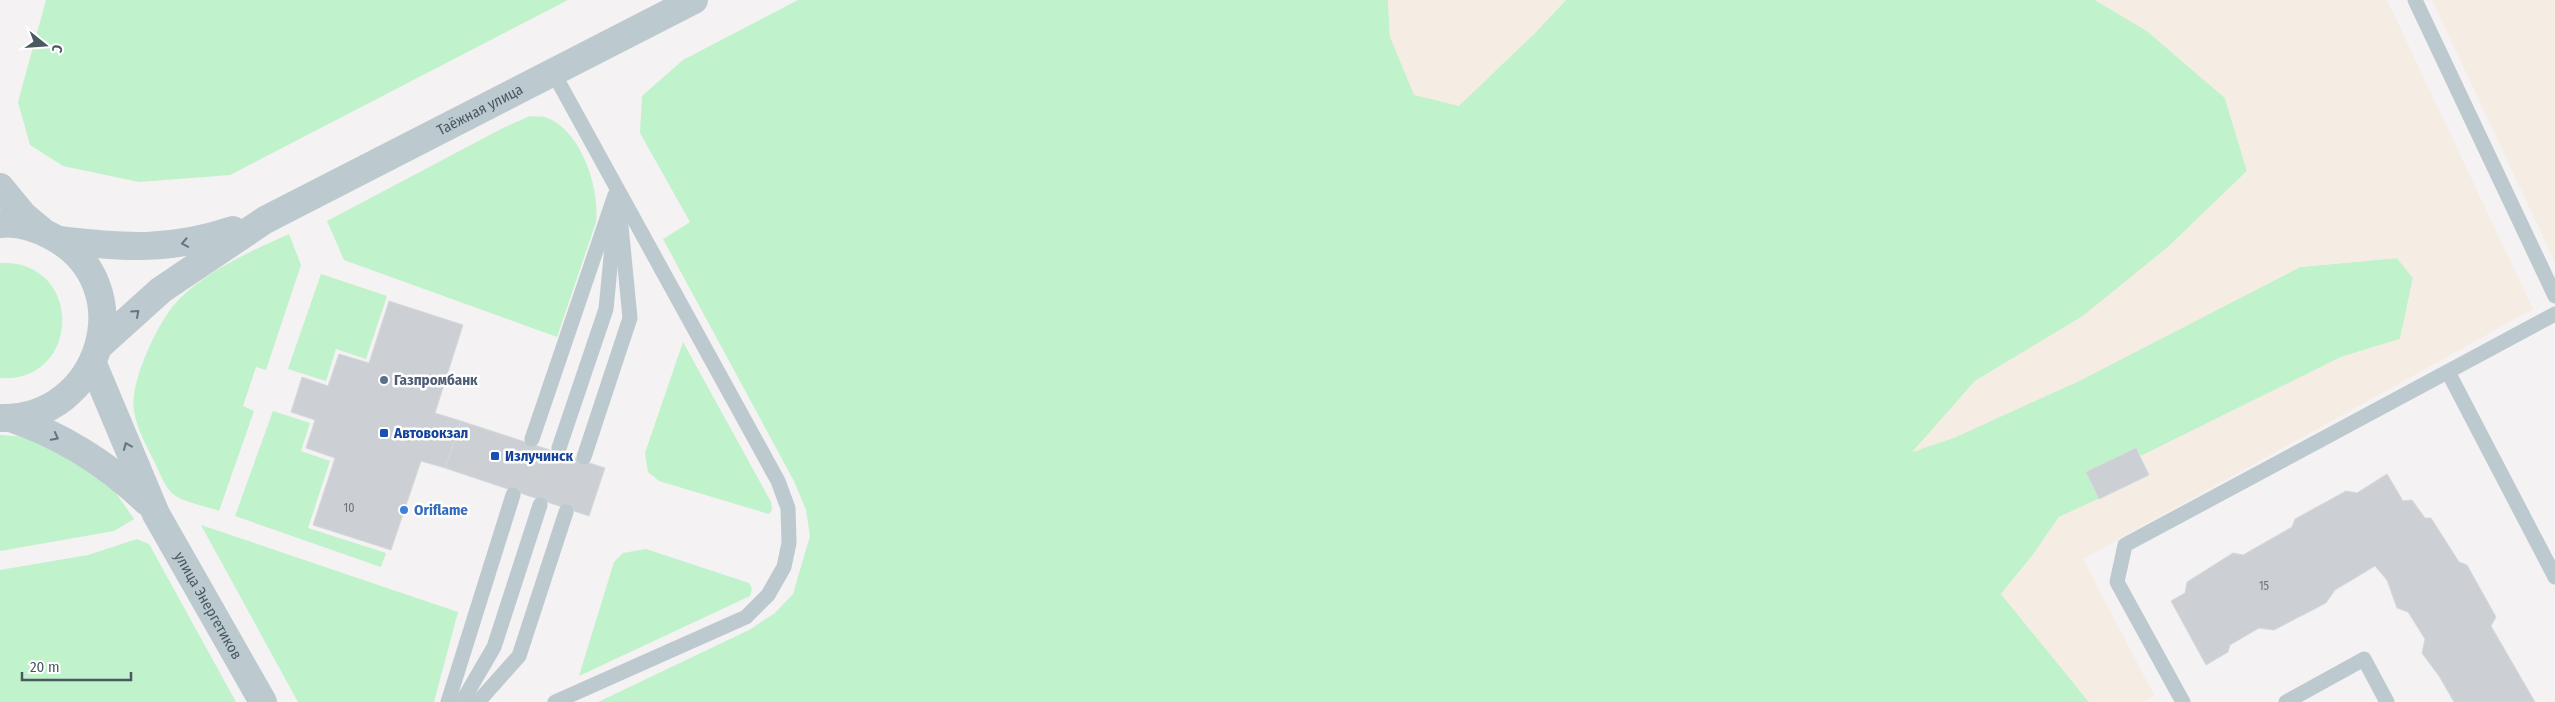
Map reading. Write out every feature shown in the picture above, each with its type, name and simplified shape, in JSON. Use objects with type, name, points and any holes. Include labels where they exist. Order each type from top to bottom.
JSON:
[{"type":"street","name":"Таёжная улица","points":[[265,220],[694,0]]},
{"type":"street","points":[[0,187],[23,215],[51,236],[86,268],[96,285],[101,305],[96,354],[153,507]]},
{"type":"street","points":[[0,224],[23,226],[51,236],[100,245],[154,247],[206,239],[265,220]]},
{"type":"street","points":[[5,418],[41,412],[68,396],[82,381],[96,354],[161,290],[265,220]]},
{"type":"street","points":[[5,418],[50,434],[102,464],[153,507]]},
{"type":"street","name":"улица Энергетиков","points":[[153,507],[263,702]]},
{"type":"lane","points":[[2415,0],[2555,296]]},
{"type":"lane","points":[[553,72],[778,480],[788,508],[789,543],[784,567],[768,595],[746,617],[555,702]]},
{"type":"lane","points":[[532,439],[617,188]]},
{"type":"lane","points":[[559,448],[606,309],[617,188]]},
{"type":"lane","points":[[584,457],[630,318],[617,188]]},
{"type":"lane","points":[[2184,702],[2118,582],[2125,545],[2555,314]]},
{"type":"lane","points":[[2448,372],[2555,577]]},
{"type":"lane","points":[[448,702],[513,495]]},
{"type":"lane","points":[[462,702],[494,647],[540,505]]},
{"type":"lane","points":[[478,702],[519,656],[566,512]]},
{"type":"lane","points":[[2286,702],[2364,659],[2387,702]]},
{"type":"green space","points":[[46,0],[568,0],[230,175],[139,182],[63,166],[30,145],[18,102]]},
{"type":"green space","points":[[798,0],[1388,0],[1390,37],[1532,36],[1566,0],[2095,0],[2147,31],[2225,98],[2247,171],[2168,247],[2083,316],[1975,381],[1913,452],[2077,382],[2300,267],[2397,258],[2413,278],[2400,339],[2341,357],[2141,456],[2136,448],[2086,472],[2099,499],[2059,517],[2032,556],[2001,594],[2089,702],[598,702],[749,630],[775,613],[793,594],[810,536],[806,510],[794,481],[663,239],[690,222],[640,133],[642,96],[683,60]]},
{"type":"green space","points":[[530,116],[545,117],[558,124],[569,134],[586,161],[595,193],[596,222],[557,337],[344,260],[327,221],[503,128]]},
{"type":"green space","points":[[289,234],[301,265],[266,370],[256,367],[243,406],[254,411],[219,511],[177,497],[164,483],[135,418],[134,400],[136,386],[145,356],[166,315],[184,294],[227,264]]},
{"type":"green space","points":[[0,263],[27,267],[47,280],[59,299],[62,321],[58,343],[46,362],[27,374],[0,378]]},
{"type":"green space","points":[[321,274],[387,296],[366,359],[336,349],[326,381],[288,369]]},
{"type":"green space","points":[[683,342],[771,502],[772,510],[769,514],[659,481],[648,472],[645,453]]},
{"type":"green space","points":[[273,411],[310,423],[301,451],[330,461],[308,528],[386,553],[381,567],[235,516]]},
{"type":"green space","points":[[0,435],[28,437],[74,455],[111,486],[134,519],[114,531],[0,551]]},
{"type":"green space","points":[[201,525],[458,612],[434,702],[298,702]]},
{"type":"green space","points":[[137,539],[149,544],[236,702],[0,702],[0,570],[88,555]]},
{"type":"green space","points":[[646,549],[749,583],[752,589],[750,596],[579,676],[614,562],[623,553]]},
{"type":"sand","points":[[1388,0],[1566,0],[1532,36],[1459,106],[1414,95],[1390,37]]},
{"type":"sand","points":[[2095,0],[2387,0],[2533,309],[2083,559],[2154,695],[2143,702],[2089,702],[2001,594],[2032,556],[2059,517],[2149,475],[2141,456],[2341,357],[2400,339],[2413,278],[2397,258],[2300,267],[2077,382],[1954,438],[1912,452],[1975,381],[2083,316],[2168,247],[2247,171],[2225,98],[2147,31]]},
{"type":"sand","points":[[2432,0],[2555,0],[2555,262]]},
{"type":"building","name":"Автовокзал","points":[[389,301],[463,325],[435,413],[461,421],[445,468],[421,461],[391,550],[313,525],[335,458],[306,448],[315,420],[291,412],[302,377],[328,386],[339,354],[369,363]]},
{"type":"building","points":[[461,421],[605,468],[589,516],[445,468]]},
{"type":"building","points":[[2136,448],[2149,475],[2099,499],[2086,472]]},
{"type":"building","points":[[2387,474],[2403,501],[2412,500],[2425,518],[2431,518],[2459,562],[2467,565],[2496,617],[2491,626],[2535,702],[2454,702],[2439,676],[2422,653],[2425,639],[2408,612],[2397,608],[2387,580],[2375,566],[2335,590],[2326,603],[2274,630],[2259,628],[2230,645],[2228,652],[2206,665],[2171,601],[2185,593],[2187,582],[2233,553],[2243,555],[2292,527],[2295,519],[2346,491],[2357,493]]},
{"type":"place","name":"Газпромбанк","points":[[384,380]]},
{"type":"place","name":"Автовокзал","points":[[384,433]]},
{"type":"place","name":"Излучинск","points":[[495,456]]},
{"type":"place","name":"Oriflame","points":[[404,510]]}]
